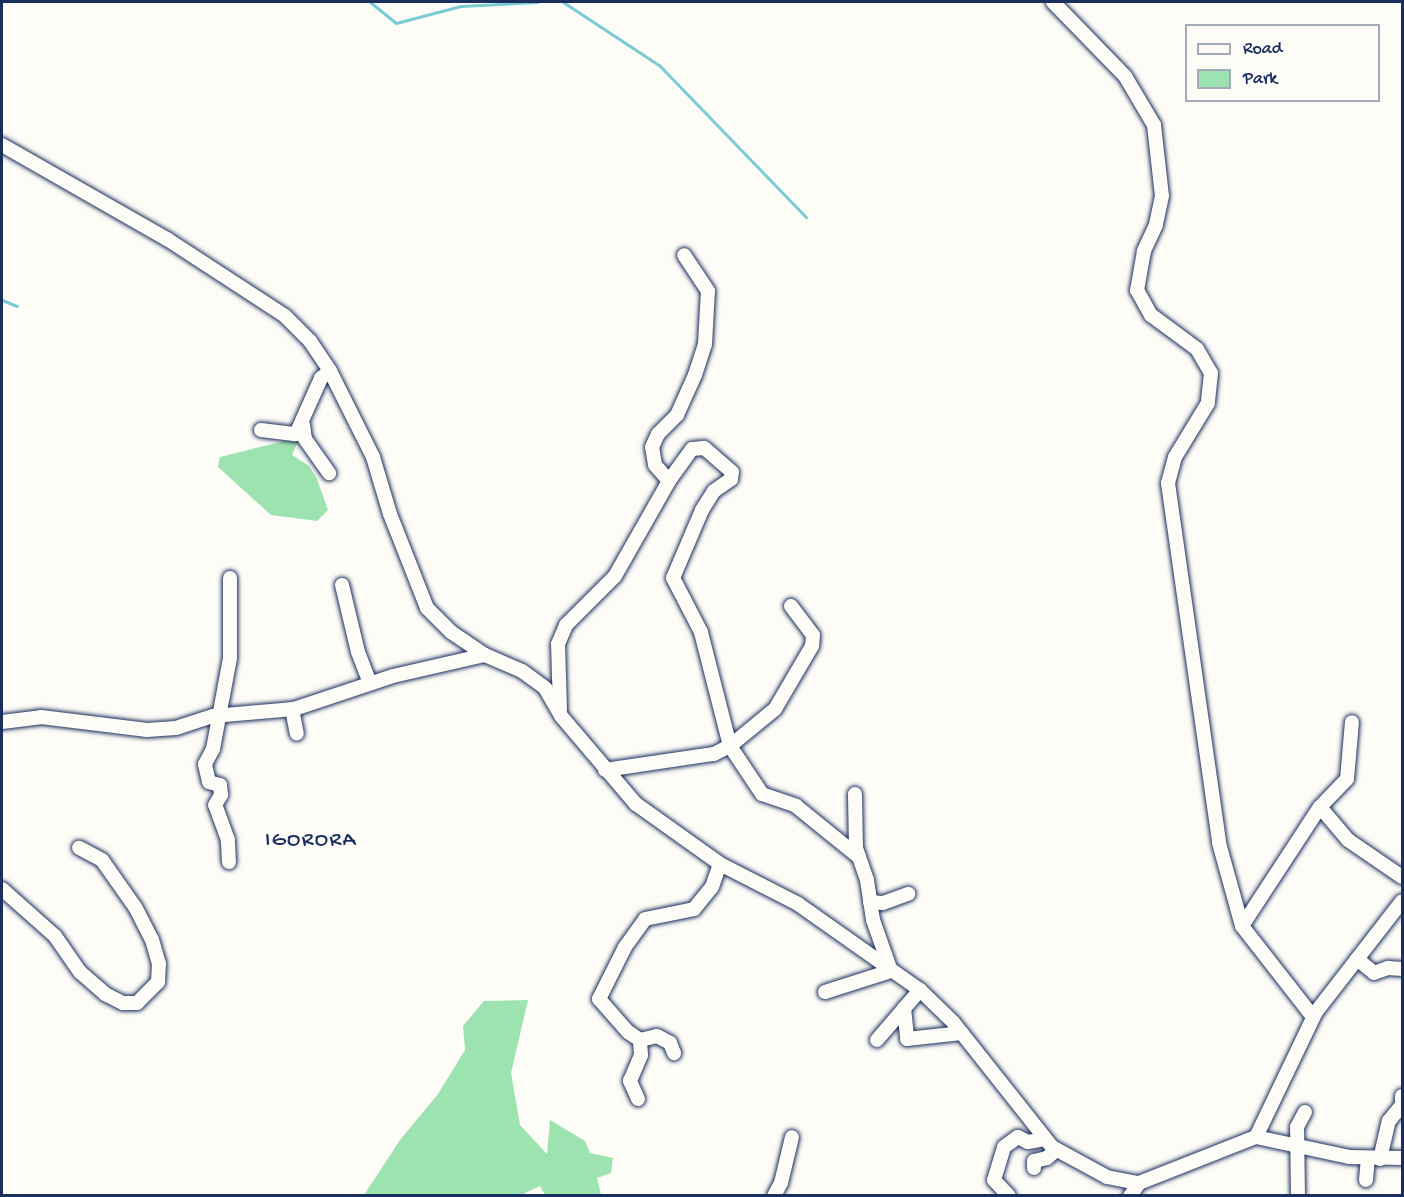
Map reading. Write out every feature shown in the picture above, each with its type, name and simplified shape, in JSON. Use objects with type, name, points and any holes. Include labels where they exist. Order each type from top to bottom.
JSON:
[{"type":"street","points":[[1053,2],[1125,76],[1154,125],[1162,196],[1144,251],[1137,290],[1150,315],[1197,349],[1211,373],[1208,403],[1175,457],[1168,483],[1219,843],[1242,926],[1283,989],[1313,1017]]},
{"type":"street","points":[[2,146],[167,239],[258,297],[302,332],[330,370],[373,457],[390,514],[427,608],[451,633],[485,655],[522,670],[545,688],[561,716],[636,804],[720,864],[798,904],[920,990],[962,1033],[1056,1150],[1115,1179],[1139,1183],[1256,1137],[1296,1146],[1402,1160]]},
{"type":"street","points":[[669,481],[655,465],[652,447],[658,434],[677,415],[705,344],[708,291],[684,255]]},
{"type":"street","points":[[261,430],[296,434],[303,425],[321,378],[330,370]]},
{"type":"street","points":[[303,425],[305,439],[329,473]]},
{"type":"street","points":[[561,716],[558,644],[566,625],[615,576],[669,481],[692,449],[704,448],[732,472],[731,479],[714,491],[702,510],[673,578],[701,632],[730,746],[762,794],[796,806],[859,857]]},
{"type":"street","points":[[229,862],[228,840],[215,805],[221,795],[220,785],[208,782],[205,764],[213,749],[230,658],[230,578]]},
{"type":"street","points":[[342,585],[358,652],[370,683]]},
{"type":"street","points":[[605,770],[714,754],[730,746],[774,709],[812,646],[813,635],[791,606]]},
{"type":"street","points":[[2,722],[18,717],[60,718],[159,730],[220,716],[292,709],[370,683],[485,655]]},
{"type":"street","points":[[292,709],[297,734]]},
{"type":"street","points":[[1242,926],[1320,807],[1347,779],[1352,722]]},
{"type":"street","points":[[855,794],[859,857],[891,971]]},
{"type":"street","points":[[1320,807],[1348,840],[1402,877]]},
{"type":"street","points":[[2,889],[55,936],[80,972],[105,994],[123,1003],[137,1003],[158,982],[159,964],[152,940],[135,907],[102,860],[79,848]]},
{"type":"street","points":[[674,1053],[670,1043],[657,1036],[640,1040],[628,1032],[599,999],[610,974],[645,919],[694,909],[712,887],[720,864]]},
{"type":"street","points":[[870,902],[883,903],[908,894]]},
{"type":"street","points":[[1256,1137],[1313,1017],[1402,901]]},
{"type":"street","points":[[1357,959],[1374,973],[1402,969]]},
{"type":"street","points":[[825,992],[891,971]]},
{"type":"street","points":[[877,1040],[920,990]]},
{"type":"street","points":[[904,1008],[907,1039],[962,1033]]},
{"type":"street","points":[[638,1099],[630,1081],[641,1055],[640,1040]]},
{"type":"street","points":[[1366,1180],[1389,1121],[1402,1105],[1402,1096]]},
{"type":"street","points":[[1298,1196],[1297,1127],[1305,1112]]},
{"type":"street","points":[[774,1196],[782,1183],[792,1137]]},
{"type":"street","points":[[1009,1196],[993,1180],[1004,1147],[1018,1137],[1028,1142],[1045,1139]]},
{"type":"street","points":[[1034,1168],[1034,1161],[1047,1158],[1056,1150]]},
{"type":"street","points":[[1115,1179],[1121,1196]]},
{"type":"street","points":[[1130,1196],[1139,1183]]},
{"type":"green space","points":[[293,439],[298,441],[292,455],[309,466],[317,479],[328,510],[317,521],[271,515],[218,467],[220,457]]},
{"type":"green space","points":[[528,1000],[511,1073],[520,1125],[547,1154],[550,1120],[585,1141],[590,1153],[613,1158],[611,1173],[597,1178],[601,1195],[545,1195],[540,1186],[521,1195],[364,1195],[400,1140],[438,1094],[465,1050],[463,1026],[484,1001]]},
{"type":"waterway","points":[[370,2],[396,23],[461,6],[538,2]]},
{"type":"waterway","points":[[563,2],[660,66],[806,217]]},
{"type":"waterway","points":[[2,300],[17,306]]},
{"type":"district","name":"IGORORA","points":[[311,842]]}]
